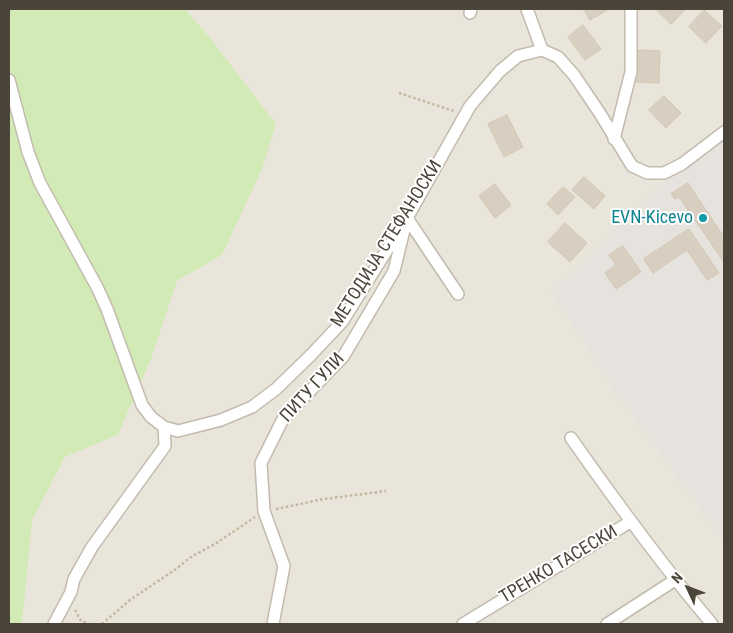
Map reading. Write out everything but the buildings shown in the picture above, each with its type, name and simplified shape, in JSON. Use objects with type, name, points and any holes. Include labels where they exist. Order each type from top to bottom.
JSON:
[{"type":"street","points":[[527,9],[542,50],[558,57],[574,75],[632,166],[647,173],[664,173],[682,164],[724,132]]},
{"type":"street","points":[[614,139],[631,72],[631,9]]},
{"type":"street","name":"МЕТОДИЈА СТЕФАНОСКИ","points":[[164,427],[178,431],[221,420],[252,407],[276,389],[311,356],[342,322],[407,218],[470,106],[500,71],[518,56],[542,50]]},
{"type":"street","points":[[9,80],[28,152],[40,183],[97,287],[107,309],[142,405],[151,417],[164,427],[165,446],[92,547],[74,579],[71,592],[54,624]]},
{"type":"street","points":[[407,218],[458,294]]},
{"type":"street","name":"ПИТУ ГУЛИ","points":[[273,624],[284,566],[264,511],[261,462],[282,419],[343,357],[348,349],[394,271],[407,218]]},
{"type":"street","points":[[571,438],[630,522],[712,624]]},
{"type":"street","name":"ТРЕНКО ТАСЕСКИ","points":[[463,624],[630,522]]},
{"type":"street","points":[[607,624],[675,580]]},
{"type":"path","points":[[399,93],[465,115]]},
{"type":"path","points":[[102,624],[130,600],[176,569]]},
{"type":"path","points":[[71,592],[74,608],[81,621],[89,624]]},
{"type":"shaded area","points":[[185,9],[724,9],[724,624],[22,624],[31,520],[65,457],[118,435],[151,359],[177,281],[222,255],[207,34]]},
{"type":"shaded area","points":[[724,135],[724,540],[613,388],[551,291],[641,202],[670,176]]},
{"type":"green space","points":[[9,9],[185,9],[207,34],[276,124],[262,169],[222,255],[177,281],[151,359],[118,435],[65,457],[32,520],[22,624],[9,624]]},
{"type":"place","name":"EVN-Kicevo","points":[[703,218]]}]
